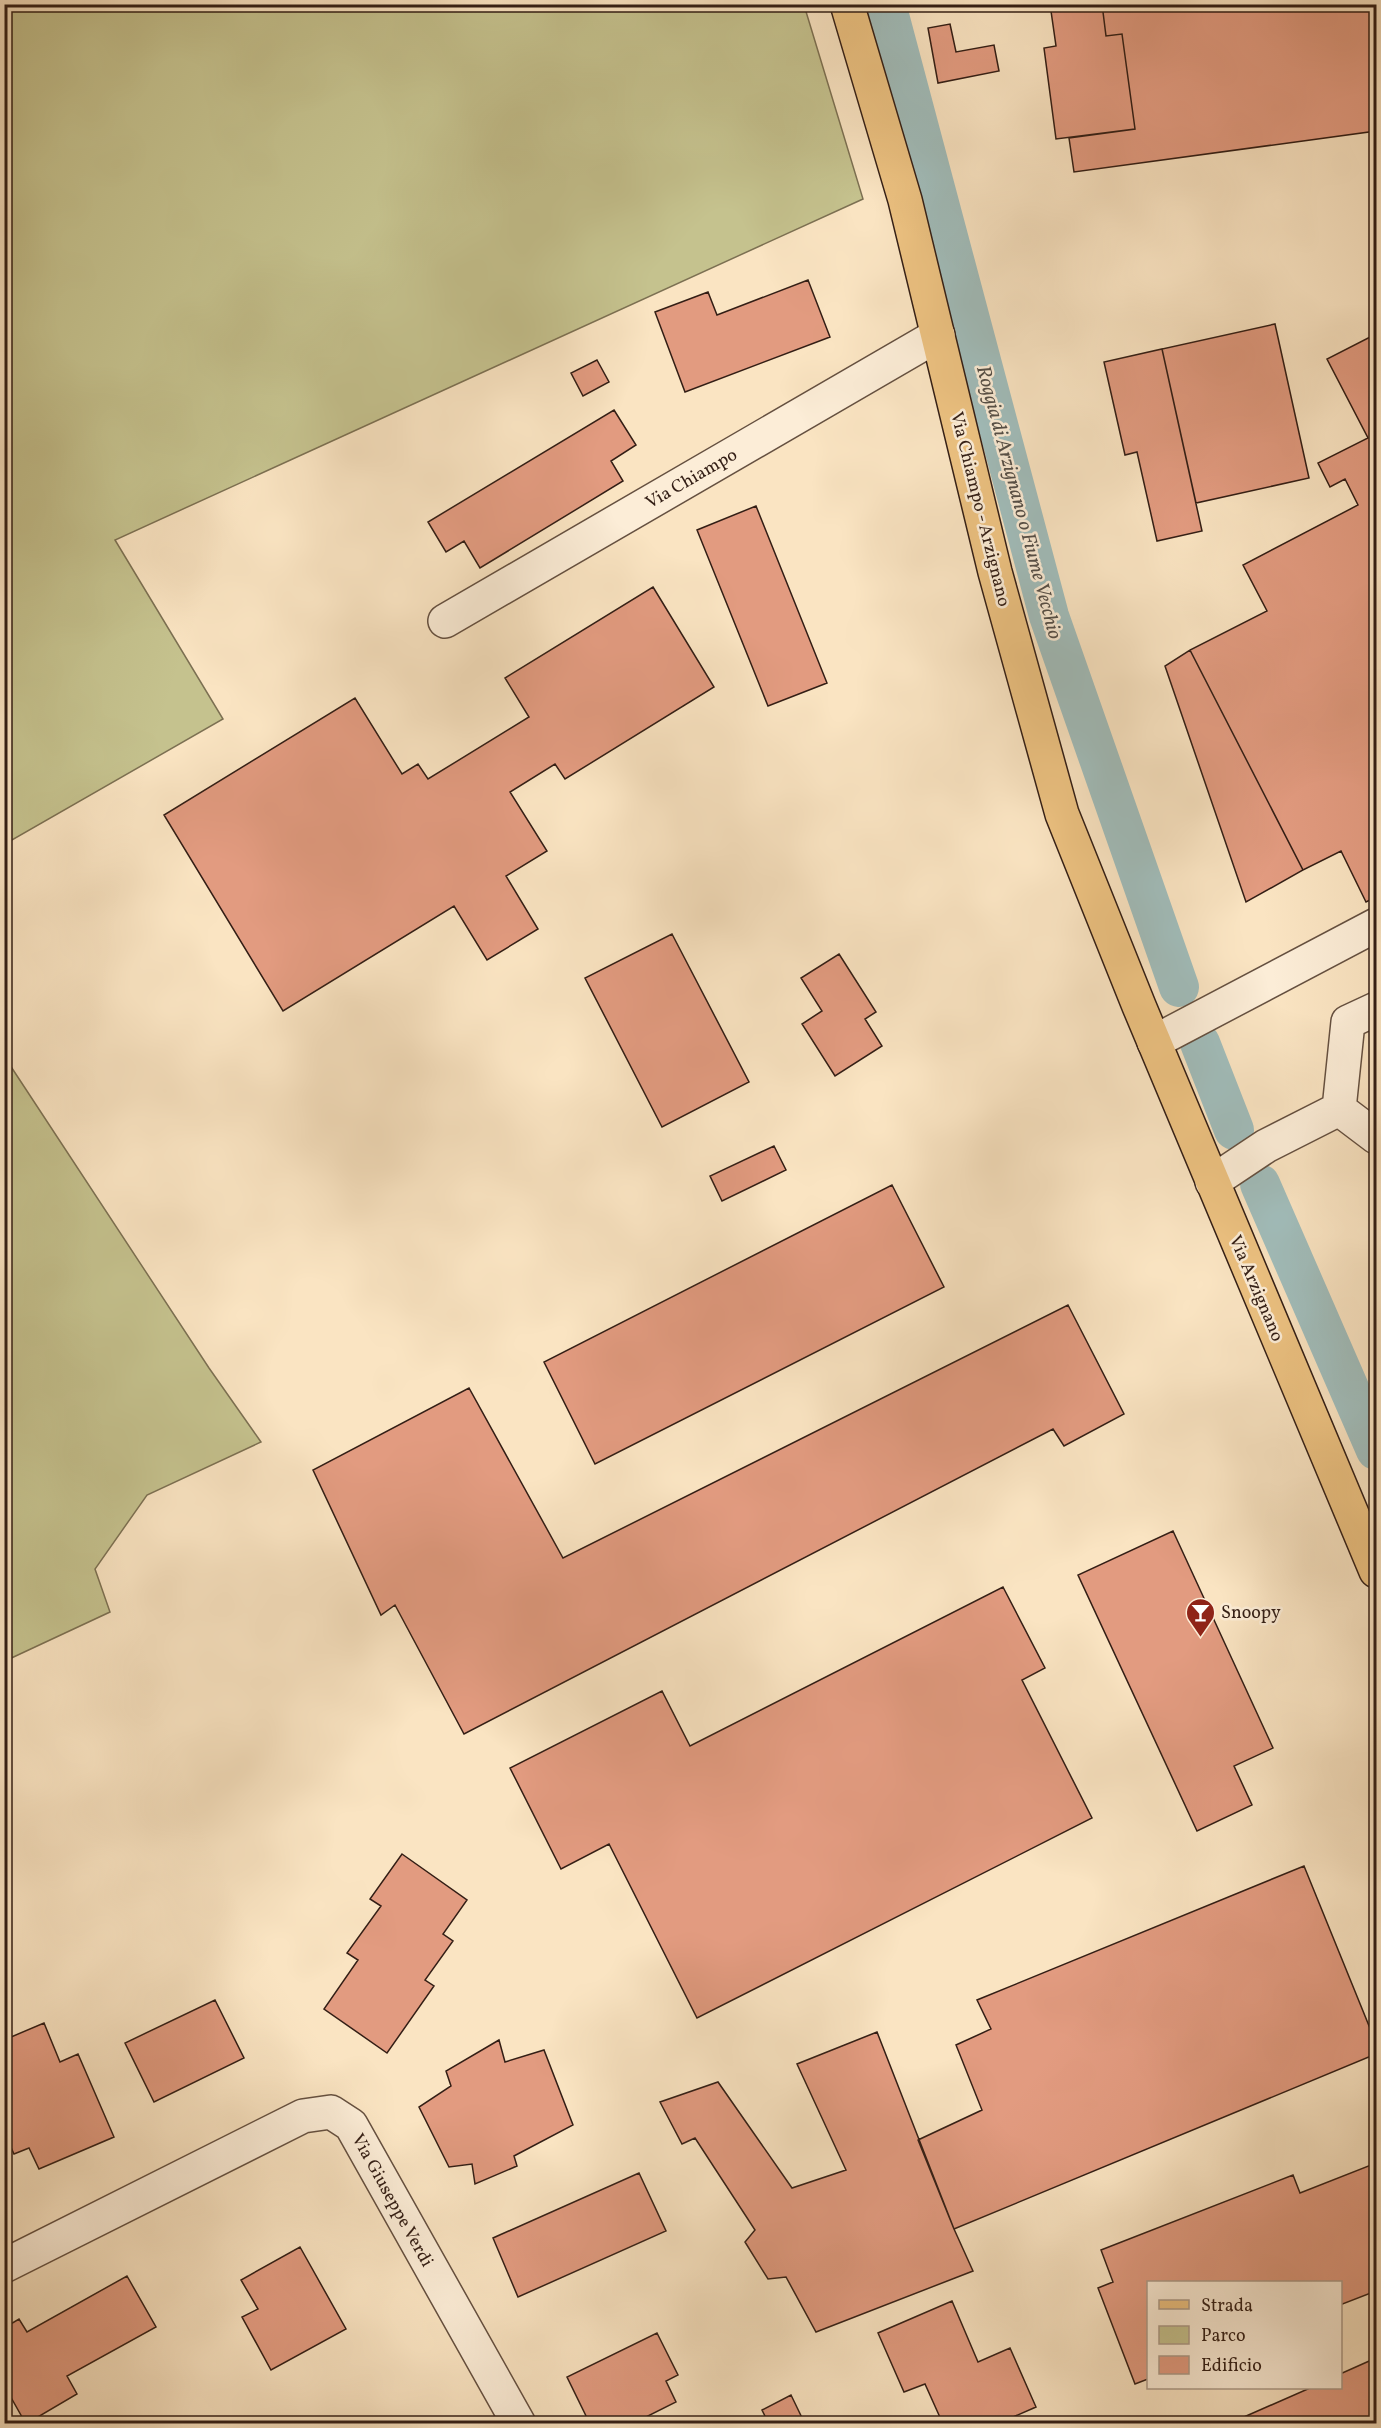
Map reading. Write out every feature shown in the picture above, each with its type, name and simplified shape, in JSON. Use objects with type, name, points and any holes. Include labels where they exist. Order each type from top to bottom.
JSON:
[{"type":"main road","name":"Via Chiampo - Arzignano","points":[[847,4],[905,200],[995,572],[1062,814],[1139,1006]]},
{"type":"main road","name":"Via Arzignano","points":[[1139,1006],[1377,1570]]},
{"type":"street","name":"Via Chiampo","points":[[445,621],[938,336]]},
{"type":"street","points":[[1154,1042],[1377,925]]},
{"type":"street","points":[[1339,1109],[1348,1022],[1377,1009]]},
{"type":"street","points":[[1339,1109],[1377,1137]]},
{"type":"street","points":[[1212,1182],[1266,1146],[1339,1109]]},
{"type":"street","name":"Via Giuseppe Verdi","points":[[4,2266],[303,2116],[331,2112],[351,2126],[519,2424]]},
{"type":"green space","points":[[5,4],[804,5],[863,199],[115,540],[223,719],[5,844]]},
{"type":"green space","points":[[4,1056],[209,1368],[261,1442],[147,1495],[95,1569],[110,1612],[5,1661]]},
{"type":"building","points":[[1050,4],[1102,4],[1106,36],[1122,34],[1135,129],[1056,139],[1044,48],[1056,46]]},
{"type":"building","points":[[1102,4],[1376,4],[1376,131],[1074,172],[1069,138],[1135,129],[1122,34],[1106,36]]},
{"type":"building","points":[[950,24],[956,52],[994,45],[999,71],[938,83],[928,28]]},
{"type":"building","points":[[808,280],[830,337],[685,392],[655,312],[708,292],[717,315]]},
{"type":"building","points":[[1275,324],[1309,478],[1196,503],[1162,349]]},
{"type":"building","points":[[1376,334],[1376,897],[1366,902],[1341,851],[1303,870],[1190,650],[1267,611],[1243,565],[1358,505],[1345,479],[1330,487],[1318,463],[1368,438],[1327,359]]},
{"type":"building","points":[[1162,349],[1202,531],[1157,541],[1137,452],[1125,455],[1104,362]]},
{"type":"building","points":[[597,360],[609,382],[583,396],[571,373]]},
{"type":"building","points":[[614,410],[636,445],[611,461],[623,481],[480,568],[464,541],[446,552],[428,522]]},
{"type":"building","points":[[756,506],[827,683],[768,706],[697,530]]},
{"type":"building","points":[[653,587],[714,687],[565,779],[555,764],[510,792],[547,851],[506,876],[538,929],[487,960],[454,906],[283,1011],[164,815],[355,698],[402,774],[418,764],[428,779],[529,717],[505,678]]},
{"type":"building","points":[[1190,650],[1303,870],[1246,902],[1165,666]]},
{"type":"building","points":[[672,934],[749,1082],[662,1127],[585,978]]},
{"type":"building","points":[[839,954],[876,1012],[865,1019],[882,1046],[835,1076],[802,1024],[822,1011],[801,978]]},
{"type":"building","points":[[774,1146],[786,1170],[722,1201],[710,1176]]},
{"type":"building","points":[[892,1185],[944,1287],[595,1464],[544,1362]]},
{"type":"building","points":[[1068,1305],[1124,1414],[1064,1446],[1053,1429],[464,1734],[395,1605],[381,1615],[313,1470],[469,1388],[563,1558]]},
{"type":"building","points":[[1173,1531],[1273,1748],[1234,1766],[1252,1805],[1197,1831],[1078,1575]]},
{"type":"building","points":[[1003,1587],[1045,1668],[1022,1680],[1092,1818],[697,2018],[609,1844],[561,1869],[510,1768],[662,1691],[690,1746]]},
{"type":"building","points":[[402,1854],[467,1900],[443,1934],[453,1941],[425,1980],[434,1986],[387,2053],[324,2009],[358,1960],[347,1953],[381,1906],[370,1899]]},
{"type":"building","points":[[1304,1866],[1376,2043],[1376,2054],[954,2229],[918,2140],[982,2110],[956,2045],[991,2029],[977,2000]]},
{"type":"building","points":[[215,2000],[244,2058],[154,2102],[125,2043]]},
{"type":"building","points":[[44,2023],[60,2062],[78,2054],[114,2137],[39,2169],[29,2148],[14,2154],[4,2132],[4,2040]]},
{"type":"building","points":[[877,2032],[954,2229],[973,2271],[816,2332],[786,2277],[768,2279],[745,2242],[755,2230],[695,2138],[682,2144],[660,2102],[718,2082],[792,2188],[846,2170],[797,2064]]},
{"type":"building","points":[[499,2040],[505,2062],[544,2050],[573,2125],[514,2156],[517,2166],[475,2184],[472,2164],[449,2167],[419,2107],[451,2086],[446,2071]]},
{"type":"building","points":[[1376,2163],[1376,2291],[1342,2304],[1342,2281],[1147,2281],[1147,2379],[1135,2384],[1098,2288],[1113,2282],[1101,2250],[1293,2175],[1300,2193]]},
{"type":"building","points":[[639,2173],[666,2231],[518,2297],[493,2238]]},
{"type":"building","points":[[300,2247],[346,2329],[271,2370],[242,2317],[258,2309],[241,2280]]},
{"type":"building","points":[[127,2276],[156,2327],[67,2376],[77,2394],[26,2424],[4,2385],[4,2328],[19,2319],[27,2332]]},
{"type":"building","points":[[952,2301],[978,2362],[1010,2348],[1036,2407],[997,2424],[943,2424],[925,2384],[904,2392],[878,2333]]},
{"type":"building","points":[[657,2333],[678,2375],[666,2381],[676,2402],[632,2424],[590,2424],[567,2377]]},
{"type":"building","points":[[1376,2358],[1376,2424],[1228,2424],[1308,2389],[1342,2389],[1342,2373]]},
{"type":"building","points":[[791,2395],[805,2424],[769,2424],[762,2410]]},
{"type":"waterway","name":"Roggia di Arzignano o Fiume Vecchio","points":[[887,8],[1049,616],[1179,987]]},
{"type":"waterway","name":"Roggia di Arzignano o Fiume Vecchio","points":[[1200,1043],[1234,1130]]},
{"type":"waterway","name":"Roggia di Arzignano o Fiume Vecchio","points":[[1260,1184],[1376,1450]]},
{"type":"place","name":"Snoopy","points":[[1200,1638]]}]
